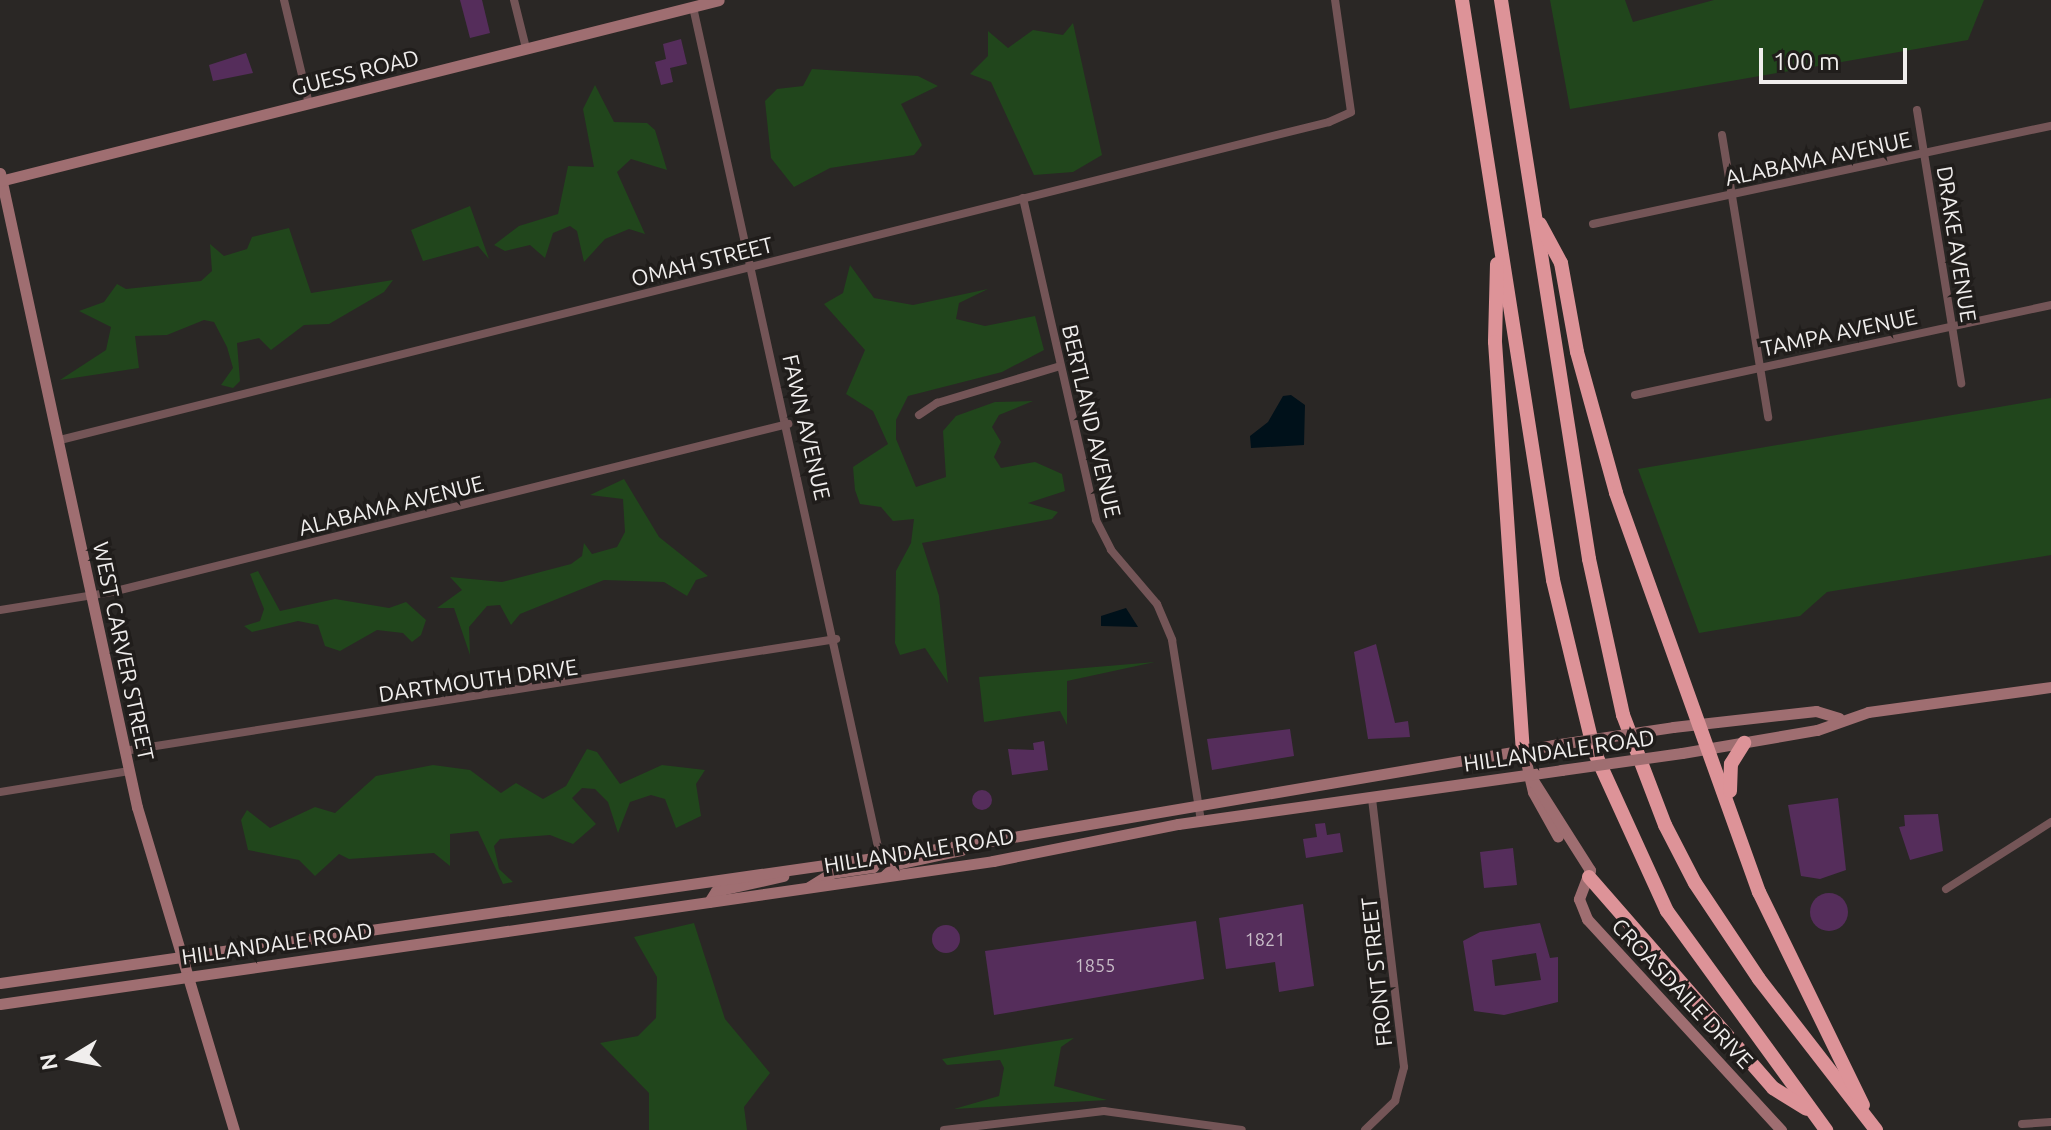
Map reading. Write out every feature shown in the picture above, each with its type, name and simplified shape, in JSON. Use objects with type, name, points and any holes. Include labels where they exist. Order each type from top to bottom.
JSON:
[{"type":"highway","points":[[1462,0],[1553,580],[1594,751],[1667,911],[1826,1130]]},
{"type":"highway","points":[[1501,0],[1601,629],[1643,775],[1679,853],[1729,936],[1872,1125]]},
{"type":"highway","points":[[1534,212],[1561,263],[1577,352],[1616,493],[1781,946],[1847,1066],[1872,1125]]},
{"type":"highway","points":[[1497,220],[1495,342],[1523,749]]},
{"type":"highway","points":[[1731,805],[1730,769],[1744,743]]},
{"type":"highway","points":[[1589,877],[1773,1088],[1814,1113]]},
{"type":"main road","name":"GUESS ROAD","points":[[1,178],[719,0]]},
{"type":"main road","name":"WEST CARVER STREET","points":[[1,178],[60,440],[124,751],[178,957],[234,1130]]},
{"type":"main road","name":"HILLANDALE ROAD","points":[[0,1004],[884,876],[1201,821],[1710,749],[1817,730],[1839,718],[2051,687]]},
{"type":"main road","name":"HILLANDALE ROAD","points":[[0,983],[984,842],[1198,803],[1673,727],[1816,711],[1839,718]]},
{"type":"main road","points":[[1523,749],[1529,774],[1552,827],[1589,877]]},
{"type":"main road","points":[[884,876],[897,864],[984,842]]},
{"type":"main road","points":[[808,887],[831,873],[873,867],[880,856]]},
{"type":"main road","points":[[709,902],[716,891],[802,868]]},
{"type":"main road","name":"CROASDAILE DRIVE","points":[[1589,877],[1579,899],[1587,919],[1781,1130]]},
{"type":"street","points":[[284,0],[309,104]]},
{"type":"street","points":[[514,0],[526,48]]},
{"type":"street","name":"OMAH STREET","points":[[60,440],[752,267],[1351,112],[1335,0]]},
{"type":"street","name":"FAWN AVENUE","points":[[693,7],[836,639],[880,856]]},
{"type":"street","name":"DRAKE AVENUE","points":[[1917,110],[1961,383]]},
{"type":"street","name":"ALABAMA AVENUE","points":[[1593,224],[2051,126]]},
{"type":"street","points":[[1722,135],[1768,417]]},
{"type":"street","name":"BERTLAND AVENUE","points":[[1023,198],[1101,534],[1157,604],[1172,640],[1201,821]]},
{"type":"street","name":"TAMPA AVENUE","points":[[1635,395],[2051,305]]},
{"type":"street","points":[[919,415],[937,403],[1060,366]]},
{"type":"street","name":"ALABAMA AVENUE","points":[[0,610],[92,596],[788,424]]},
{"type":"street","name":"DARTMOUTH DRIVE","points":[[124,751],[836,639]]},
{"type":"street","points":[[0,792],[129,771]]},
{"type":"street","name":"FRONT STREET","points":[[1365,1130],[1395,1101],[1404,1067],[1372,797]]},
{"type":"street","points":[[1946,889],[2051,822]]},
{"type":"street","points":[[944,1130],[1104,1111],[1194,1126],[1242,1130]]},
{"type":"street","points":[[2022,1124],[2051,1122]]},
{"type":"green space","points":[[1550,0],[1625,0],[1633,22],[1714,0],[1984,0],[1968,40],[1570,109]]},
{"type":"green space","points":[[1073,23],[1102,155],[1073,172],[1034,175],[991,82],[970,74],[988,56],[988,31],[1008,48],[1033,30],[1063,35]]},
{"type":"green space","points":[[812,69],[918,76],[938,86],[901,104],[922,145],[914,155],[830,168],[794,187],[771,158],[765,101],[777,89],[803,86]]},
{"type":"green space","points":[[595,85],[614,122],[647,123],[655,130],[667,170],[631,159],[617,172],[645,234],[629,229],[605,239],[584,262],[577,231],[570,226],[553,233],[545,258],[530,245],[505,251],[494,245],[519,226],[558,214],[568,166],[594,167],[583,109]]},
{"type":"green space","points":[[470,206],[489,259],[478,246],[423,261],[411,230]]},
{"type":"green space","points":[[289,228],[311,293],[393,280],[384,292],[329,324],[304,325],[271,350],[259,338],[237,343],[240,381],[233,388],[221,385],[233,368],[227,347],[214,322],[204,320],[167,335],[135,336],[139,368],[60,380],[106,350],[111,327],[79,311],[104,302],[117,284],[126,289],[201,281],[212,271],[210,244],[224,256],[247,249],[252,237]]},
{"type":"green space","points":[[850,265],[874,298],[913,305],[988,289],[959,303],[956,319],[985,326],[1035,316],[1044,350],[1002,372],[908,396],[896,420],[896,439],[916,487],[946,477],[943,431],[956,416],[995,402],[1033,401],[999,415],[992,427],[1001,442],[994,457],[1001,468],[1035,462],[1062,474],[1065,491],[1028,503],[1058,512],[1052,519],[922,543],[939,596],[948,683],[925,648],[900,655],[895,643],[896,571],[911,543],[914,519],[893,521],[881,507],[860,504],[855,490],[853,467],[888,444],[873,411],[846,394],[865,350],[824,304],[843,293]]},
{"type":"green space","points":[[2051,398],[2051,555],[1827,592],[1800,616],[1699,633],[1638,469]]},
{"type":"green space","points":[[624,479],[659,537],[708,576],[696,580],[687,596],[664,582],[604,580],[520,614],[511,625],[500,605],[487,606],[469,627],[470,655],[454,608],[437,608],[462,590],[450,577],[502,582],[571,564],[582,556],[584,543],[592,554],[617,547],[625,532],[623,499],[590,495]]},
{"type":"green space","points":[[258,571],[280,611],[335,599],[389,608],[406,602],[426,620],[421,635],[412,642],[403,633],[377,630],[340,651],[325,646],[318,625],[298,621],[252,632],[244,626],[260,621],[264,609],[250,574]]},
{"type":"green space","points":[[1155,662],[1067,681],[1067,725],[1060,711],[984,722],[979,677]]},
{"type":"green space","points":[[587,749],[597,752],[620,784],[662,765],[705,770],[696,784],[701,816],[676,828],[665,799],[651,795],[630,802],[618,833],[608,802],[595,789],[582,788],[572,798],[596,824],[573,844],[550,835],[500,839],[494,846],[499,869],[513,882],[503,884],[478,831],[450,834],[450,866],[434,853],[349,859],[339,854],[315,876],[299,860],[248,850],[241,820],[247,810],[270,828],[315,807],[335,813],[376,776],[433,765],[470,770],[501,793],[516,783],[543,799],[566,786]]},
{"type":"green space","points":[[694,923],[725,1019],[770,1073],[744,1107],[747,1130],[649,1130],[649,1093],[600,1043],[638,1036],[656,1018],[657,977],[634,937]]},
{"type":"green space","points":[[1074,1038],[1061,1047],[1054,1086],[1107,1100],[954,1109],[999,1096],[1004,1068],[1000,1060],[947,1065],[942,1059]]},
{"type":"water","points":[[1291,395],[1305,405],[1304,445],[1251,448],[1250,436],[1268,422],[1283,396]]},
{"type":"water","points":[[1126,608],[1138,627],[1101,626],[1101,616]]},
{"type":"building","points":[[460,0],[482,0],[490,33],[470,38]]},
{"type":"building","points":[[681,39],[687,64],[670,68],[673,82],[661,85],[655,62],[666,59],[663,44]]},
{"type":"building","points":[[246,53],[253,73],[213,81],[209,65]]},
{"type":"building","points":[[1376,644],[1395,723],[1408,721],[1410,737],[1368,739],[1354,652]]},
{"type":"building","points":[[1290,729],[1294,756],[1212,770],[1207,739]]},
{"type":"building","points":[[1044,741],[1048,770],[1012,775],[1008,749],[1034,750],[1033,743]]},
{"type":"building","points":[[978,790],[986,790],[992,800],[986,810],[978,810],[972,804],[972,796]]},
{"type":"building","points":[[1838,798],[1846,870],[1820,879],[1801,876],[1788,805]]},
{"type":"building","points":[[1938,814],[1943,851],[1910,860],[1899,827],[1905,826],[1904,815]]},
{"type":"building","points":[[1325,823],[1327,835],[1340,833],[1343,852],[1306,858],[1303,839],[1317,837],[1315,824]]},
{"type":"building","points":[[1513,848],[1517,885],[1484,888],[1480,852]]},
{"type":"building","points":[[1829,893],[1843,898],[1848,912],[1843,926],[1829,931],[1815,926],[1810,912],[1815,898]]},
{"type":"building","points":[[1303,904],[1314,986],[1279,992],[1275,962],[1226,969],[1219,918]]},
{"type":"building","points":[[1196,921],[1204,979],[994,1015],[985,951]]},
{"type":"building","points":[[1540,923],[1550,958],[1558,957],[1558,1002],[1504,1015],[1474,1011],[1463,941],[1480,932]],"holes":[[[1536,953],[1541,980],[1495,986],[1492,960]]]},
{"type":"building","points":[[946,925],[956,929],[960,939],[956,949],[946,953],[936,949],[932,939],[936,929]]}]
